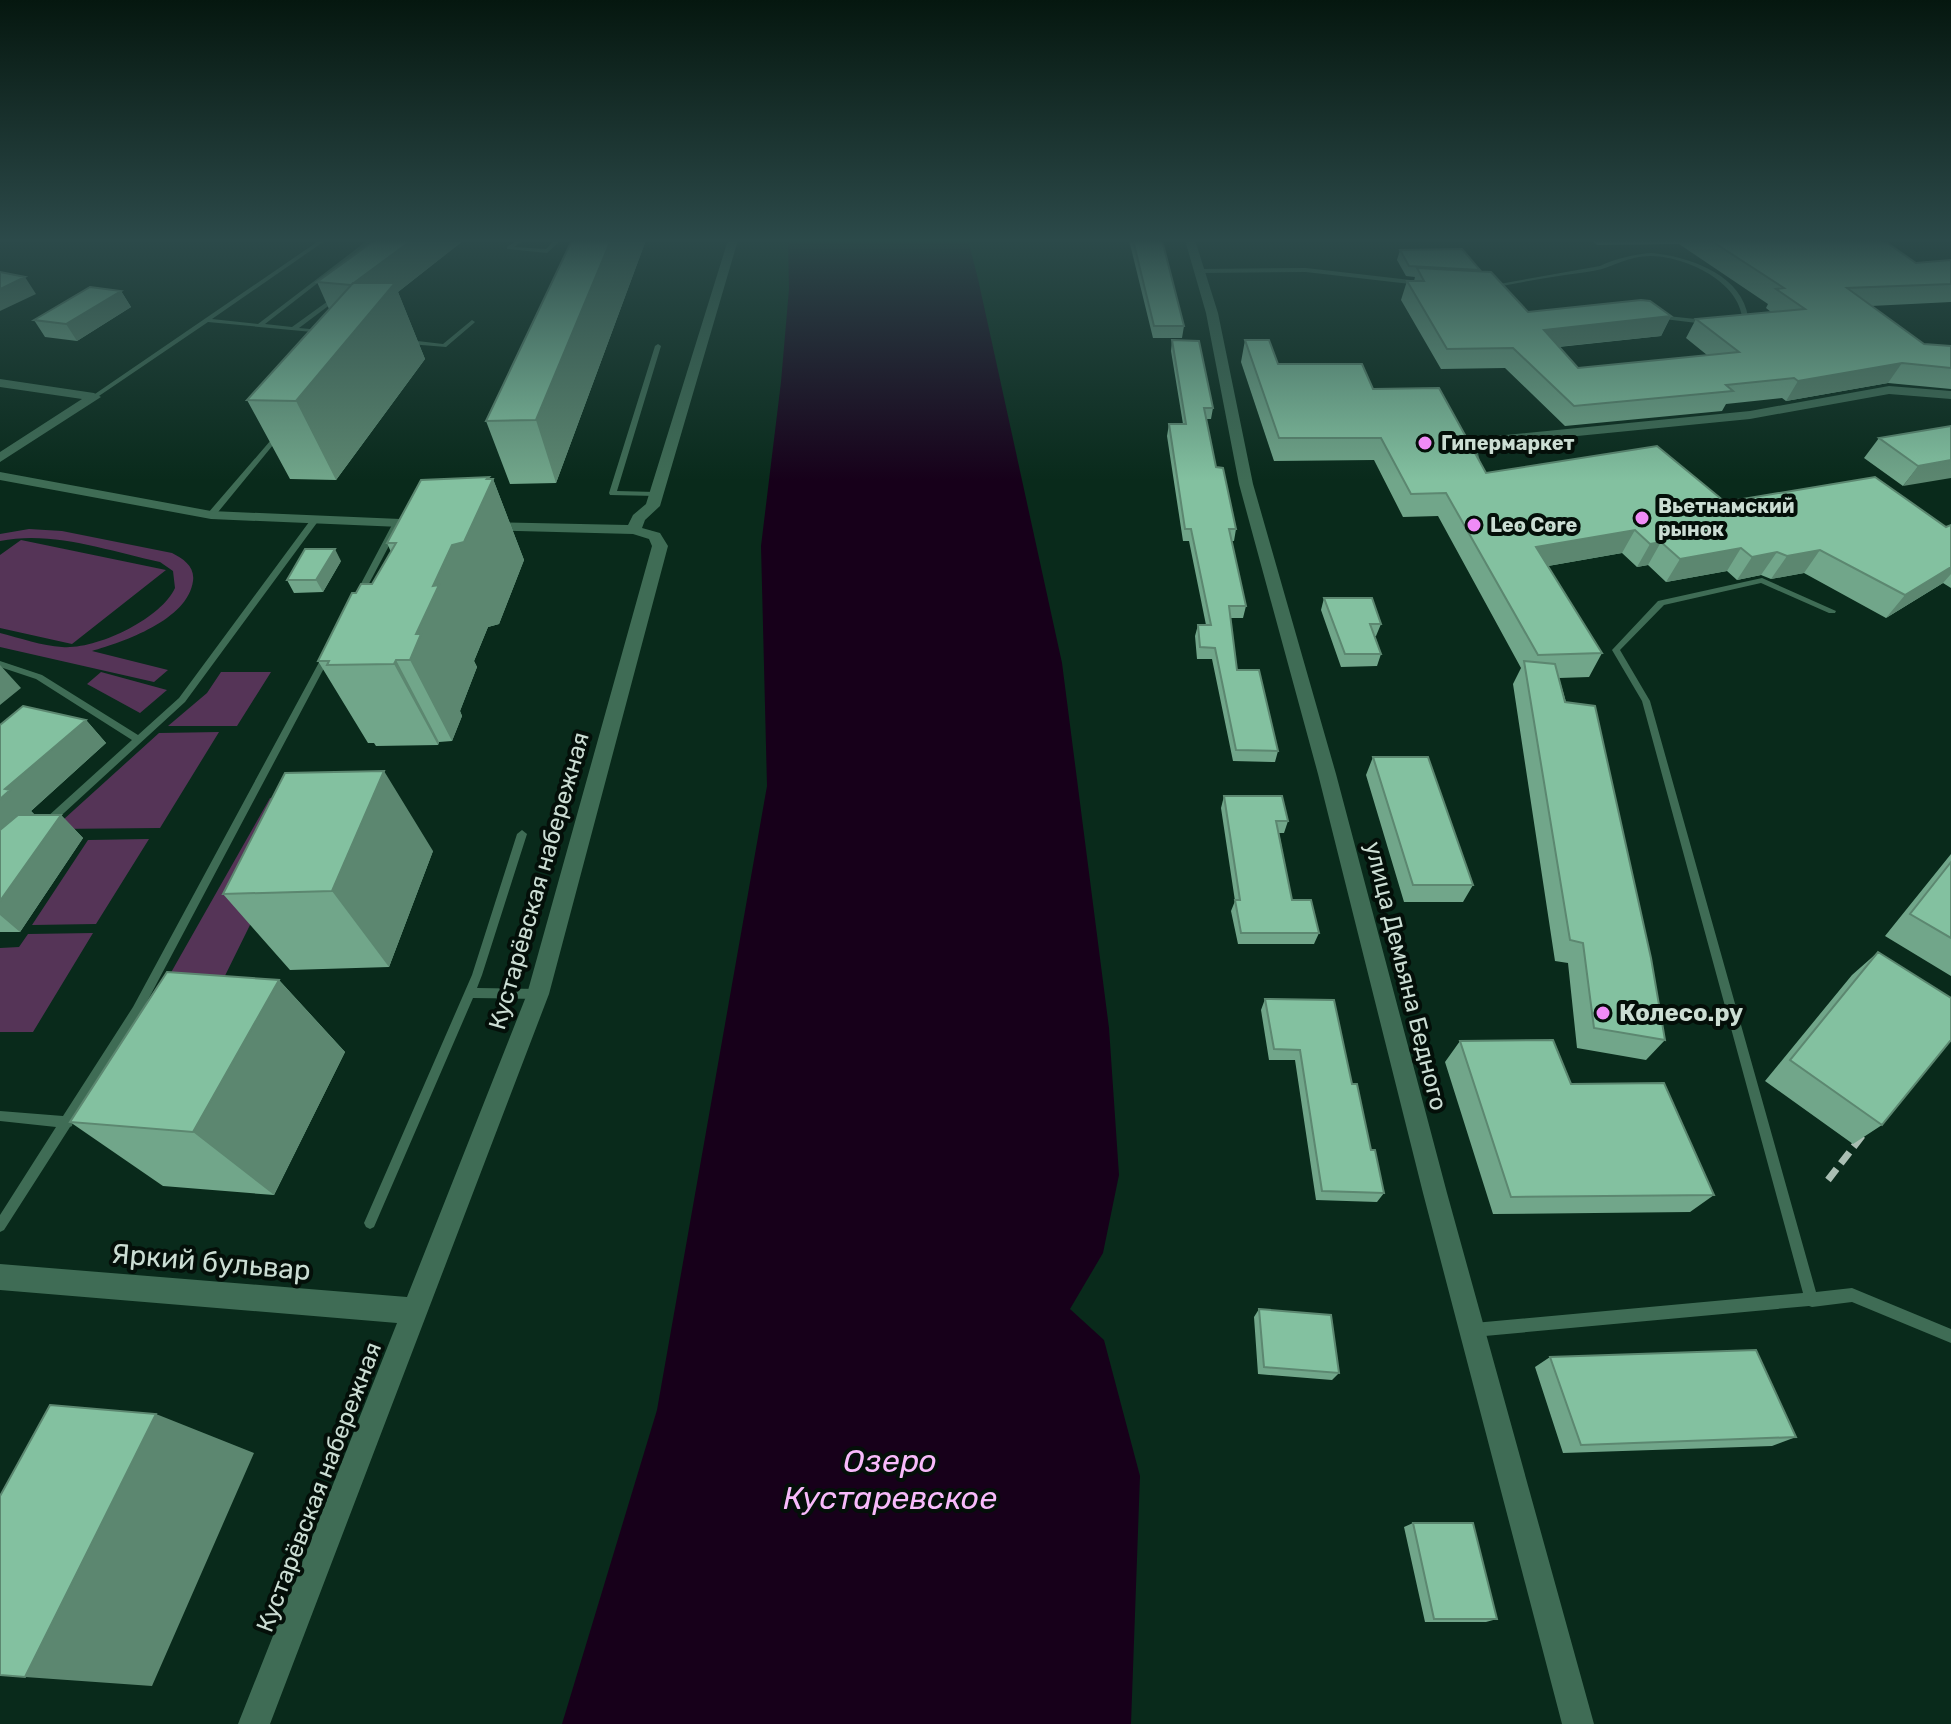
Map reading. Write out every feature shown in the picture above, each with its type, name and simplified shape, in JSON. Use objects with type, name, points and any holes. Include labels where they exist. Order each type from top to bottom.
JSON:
[{"type":"street","points":[[472,525],[634,530],[638,518],[653,506],[709,320]]},
{"type":"street","name":"улица Демьяна Бедного","points":[[1213,320],[1246,484],[1327,774],[1578,1724]]},
{"type":"street","points":[[0,383],[94,397]]},
{"type":"street","points":[[1479,484],[1470,449],[1474,444],[1495,440],[1750,415],[1889,390],[1951,395]]},
{"type":"street","points":[[0,458],[94,397]]},
{"type":"street","points":[[0,476],[211,515],[442,524]]},
{"type":"street","name":"Кустарёвская набережная","points":[[254,1724],[538,994],[660,546],[655,536],[634,530]]},
{"type":"street","name":"Яркий бульвар","points":[[0,1277],[416,1311]]},
{"type":"lane","points":[[94,397],[207,320]]},
{"type":"lane","points":[[212,320],[333,333]]},
{"type":"lane","points":[[259,326],[266,320]]},
{"type":"lane","points":[[293,329],[305,320]]},
{"type":"lane","points":[[1690,320],[1716,323]]},
{"type":"lane","points":[[402,341],[444,346],[472,322]]},
{"type":"lane","points":[[656,494],[616,494],[613,490],[658,346]]},
{"type":"lane","points":[[211,515],[282,431]]},
{"type":"lane","points":[[46,824],[182,700],[315,520]]},
{"type":"lane","points":[[354,604],[397,523]]},
{"type":"lane","points":[[1812,1300],[1646,701],[1616,650],[1661,603],[1762,580],[1832,611]]},
{"type":"lane","points":[[0,1226],[147,992],[332,645]]},
{"type":"lane","points":[[0,664],[39,677],[139,740]]},
{"type":"lane","points":[[370,1223],[470,993],[522,834]]},
{"type":"lane","points":[[470,993],[538,994]]},
{"type":"lane","points":[[0,1116],[68,1122]]},
{"type":"lane","points":[[1472,1330],[1852,1295],[1951,1336]]},
{"type":"shaded area","points":[[29,529],[62,531],[172,553],[188,564],[193,581],[188,595],[167,618],[136,635],[92,651],[168,670],[154,682],[0,647],[0,633],[62,647],[76,647],[109,638],[156,611],[175,588],[173,571],[160,562],[60,540],[20,538],[0,541],[0,534]]},
{"type":"shaded area","points":[[21,540],[166,570],[72,644],[0,628],[0,555]]},
{"type":"shaded area","points":[[101,672],[167,690],[140,713],[87,684]]},
{"type":"shaded area","points":[[221,672],[271,672],[237,726],[168,726],[207,693]]},
{"type":"shaded area","points":[[219,732],[160,828],[53,829],[159,733]]},
{"type":"shaded area","points":[[270,798],[285,798],[281,862],[215,996],[97,1103]]},
{"type":"shaded area","points":[[149,839],[96,924],[32,925],[88,840]]},
{"type":"shaded area","points":[[93,933],[33,1032],[0,1032],[0,948],[19,947],[28,934]]},
{"type":"water","name":"Озеро Кустаревское","points":[[786,320],[987,320],[1062,663],[1109,1028],[1119,1175],[1103,1253],[1070,1309],[1104,1340],[1140,1476],[1131,1724],[562,1724],[657,1410],[767,786],[761,546]]},
{"type":"building","points":[[38,320],[72,320],[66,324]]},
{"type":"building","points":[[319,320],[364,320],[296,401],[247,400]]},
{"type":"building","points":[[534,320],[577,320],[536,420],[486,421]]},
{"type":"building","points":[[1153,320],[1183,320],[1184,326],[1154,326]]},
{"type":"building","points":[[1430,320],[1631,320],[1544,330],[1578,368],[1739,352],[1698,320],[1892,320],[1924,344],[1951,346],[1951,368],[1902,363],[1798,381],[1794,378],[1726,385],[1733,391],[1574,406],[1513,348],[1447,349]]},
{"type":"building","points":[[1172,340],[1199,341],[1213,408],[1204,408],[1216,467],[1223,468],[1236,529],[1229,529],[1246,606],[1229,606],[1237,670],[1259,670],[1278,751],[1236,750],[1215,648],[1200,647],[1198,625],[1211,625],[1191,529],[1185,529],[1169,424],[1186,424]]},
{"type":"building","points":[[1245,340],[1269,340],[1278,364],[1362,364],[1373,389],[1439,388],[1486,473],[1657,446],[1725,502],[1875,477],[1946,527],[1951,525],[1951,567],[1905,595],[1820,550],[1787,556],[1777,552],[1752,557],[1741,548],[1680,559],[1661,542],[1650,544],[1635,530],[1536,547],[1602,653],[1538,655],[1446,493],[1411,494],[1381,438],[1279,438]]},
{"type":"building","points":[[1951,426],[1951,460],[1918,466],[1879,438]]},
{"type":"building","points":[[489,477],[487,479],[493,479],[464,542],[452,545],[433,586],[439,585],[416,634],[421,634],[410,660],[396,660],[394,664],[327,665],[329,661],[318,661],[352,593],[356,593],[361,584],[372,584],[396,543],[387,543],[421,480]]},
{"type":"building","points":[[305,549],[335,549],[316,580],[287,580]]},
{"type":"building","points":[[1324,598],[1372,598],[1381,624],[1370,624],[1381,654],[1345,654]]},
{"type":"building","points":[[1524,661],[1555,664],[1565,702],[1595,706],[1651,958],[1665,1040],[1594,1028],[1583,943],[1570,940]]},
{"type":"building","points":[[23,706],[86,720],[5,789],[10,790],[0,799],[0,725]]},
{"type":"building","points":[[1373,757],[1428,757],[1473,885],[1413,885]]},
{"type":"building","points":[[384,771],[332,891],[223,894],[285,773]]},
{"type":"building","points":[[1224,796],[1282,796],[1288,821],[1276,821],[1292,900],[1311,900],[1319,933],[1241,933],[1235,900],[1240,900]]},
{"type":"building","points":[[18,815],[61,815],[0,901],[0,830]]},
{"type":"building","points":[[1951,862],[1951,938],[1910,914]]},
{"type":"building","points":[[1878,952],[1951,998],[1951,1040],[1882,1125],[1790,1060]]},
{"type":"building","points":[[167,972],[279,980],[193,1132],[70,1122]]},
{"type":"building","points":[[1265,999],[1334,1000],[1352,1084],[1357,1084],[1384,1193],[1322,1191],[1300,1050],[1274,1049]]},
{"type":"building","points":[[1553,1040],[1571,1084],[1664,1083],[1714,1195],[1511,1197],[1460,1041]]},
{"type":"building","points":[[1259,1309],[1331,1315],[1339,1373],[1264,1367]]},
{"type":"building","points":[[1756,1350],[1796,1437],[1581,1445],[1550,1357]]},
{"type":"building","points":[[50,1405],[156,1414],[25,1677],[0,1675],[0,1496]]},
{"type":"building","points":[[1413,1523],[1473,1523],[1497,1619],[1434,1619]]},
{"type":"railway","points":[[1828,1180],[1872,1123]]},
{"type":"place","name":"Гипермаркет","points":[[1425,443]]},
{"type":"place","name":"Вьетнамский рынок","points":[[1642,518]]},
{"type":"place","name":"Leo Core","points":[[1474,525]]},
{"type":"place","name":"Колесо.ру","points":[[1603,1013]]}]
